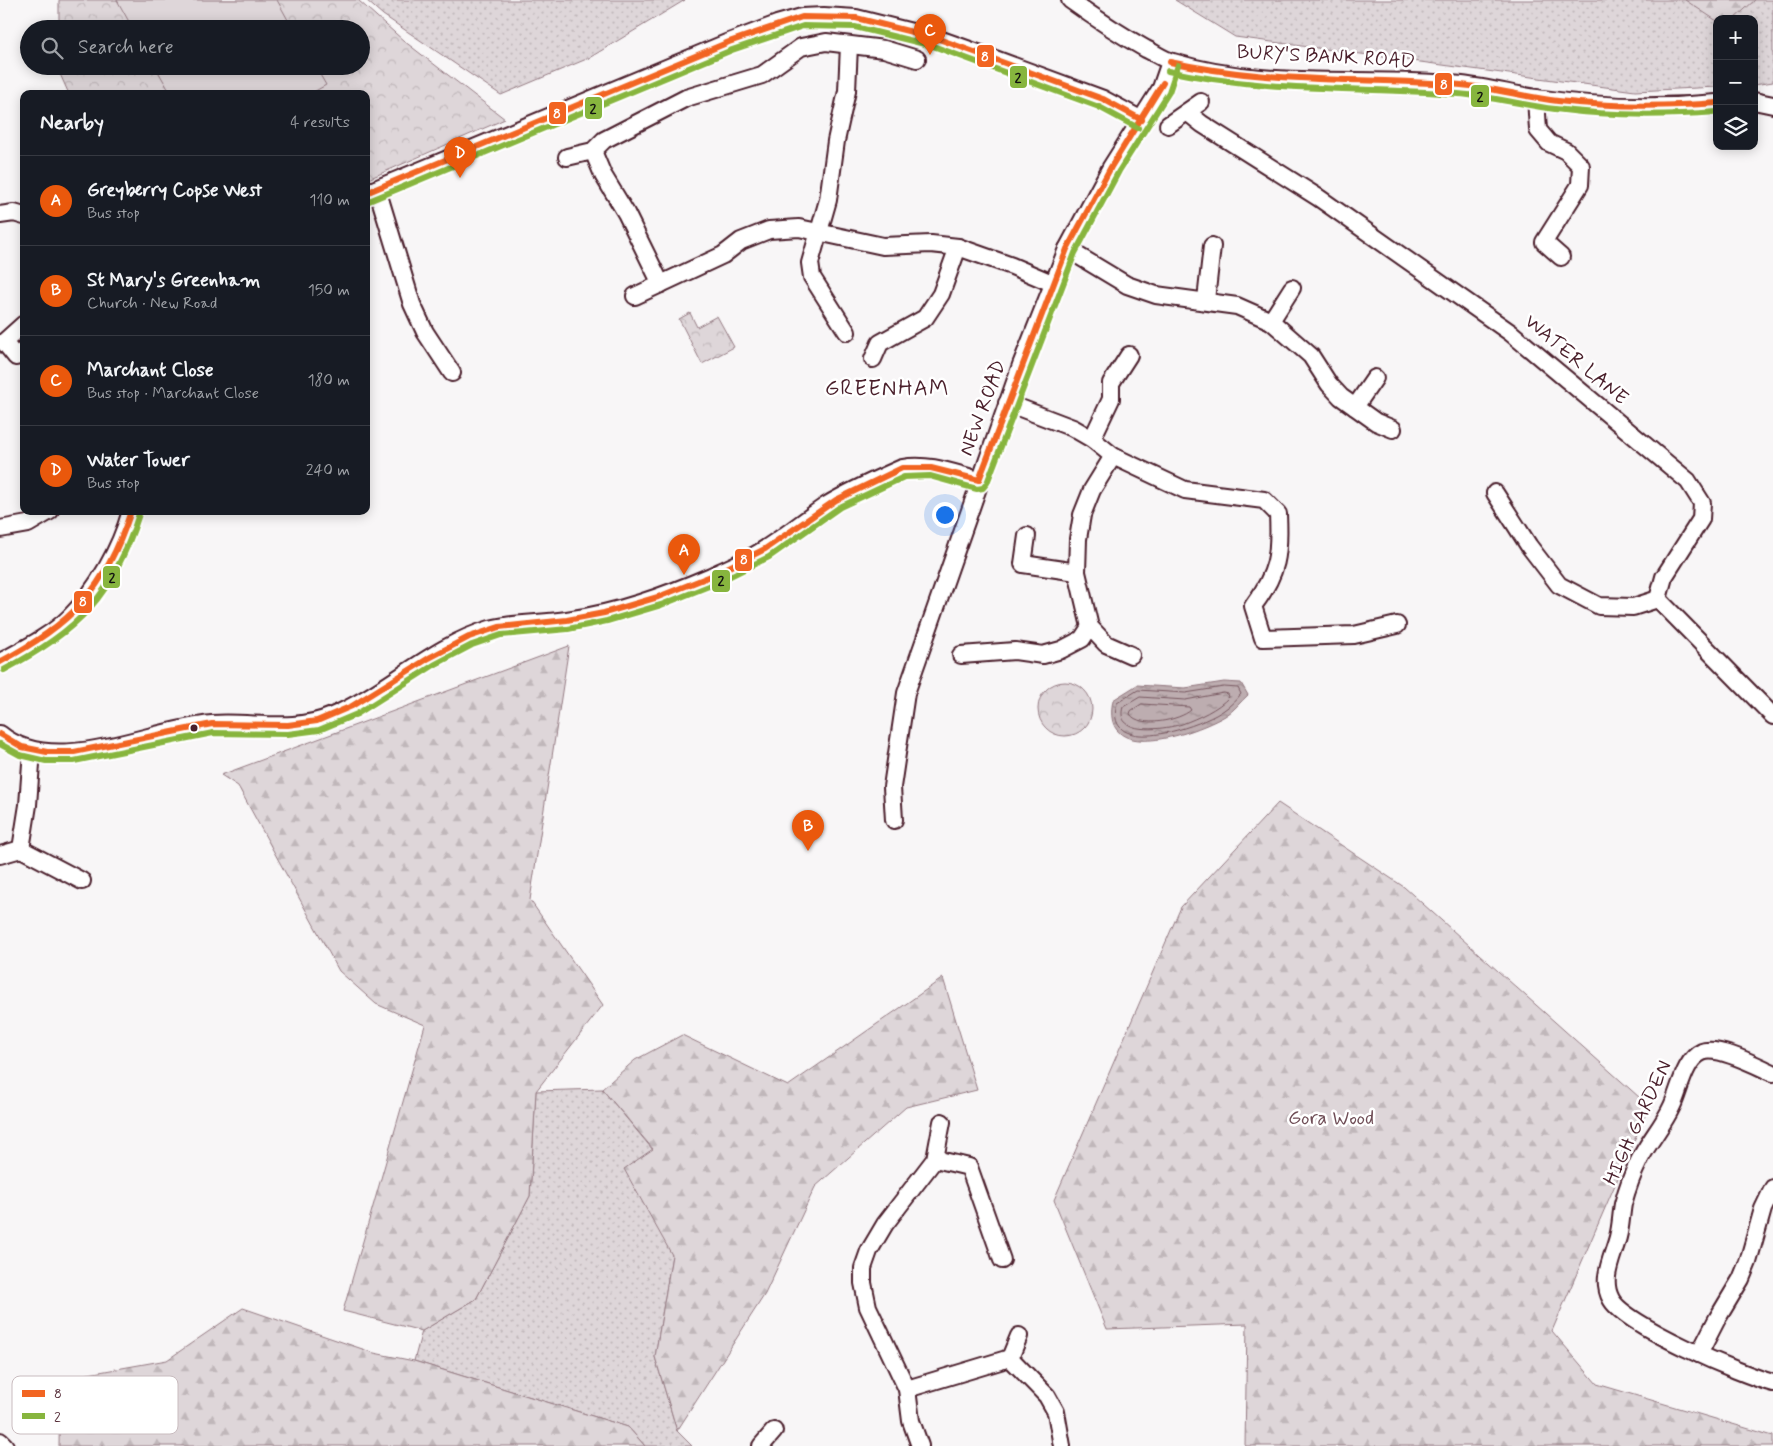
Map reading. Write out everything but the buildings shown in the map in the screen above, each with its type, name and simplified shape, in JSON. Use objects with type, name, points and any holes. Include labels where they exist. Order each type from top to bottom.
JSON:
[{"type":"street","name":"BURY'S BANK ROAD","points":[[1070,0],[1108,28],[1170,62],[1210,71],[1260,78],[1462,85],[1536,98],[1641,107],[1665,108],[1713,103]]},
{"type":"street","points":[[452,373],[425,332],[412,304],[372,191],[729,42],[777,24],[802,17],[856,18],[936,38],[1103,99],[1142,120]]},
{"type":"street","points":[[567,157],[599,145],[686,98],[762,75],[802,47],[826,42],[884,49],[917,59]]},
{"type":"street","points":[[847,332],[812,277],[810,263],[828,200],[836,140],[847,91],[849,45]]},
{"type":"street","name":"NEW ROAD","points":[[894,820],[892,787],[906,693],[1007,403],[1066,249],[1111,167],[1161,88],[1170,62]]},
{"type":"street","points":[[1536,98],[1538,130],[1549,143],[1566,152],[1581,166],[1580,185],[1544,242],[1561,257]]},
{"type":"street","points":[[1168,125],[1201,102]]},
{"type":"street","points":[[1758,102],[1773,105]]},
{"type":"street","name":"WATER LANE","points":[[1187,112],[1202,124],[1319,198],[1511,333],[1688,481],[1702,503],[1701,519],[1664,577],[1658,599]]},
{"type":"street","points":[[599,145],[602,175],[626,213],[661,284]]},
{"type":"street","points":[[0,215],[14,213],[20,215]]},
{"type":"street","points":[[635,296],[723,255],[741,241],[768,230],[799,228],[883,246],[932,244],[958,247],[1012,266],[1052,284]]},
{"type":"street","points":[[1206,300],[1212,246]]},
{"type":"street","points":[[873,359],[880,343],[925,318],[941,294],[958,247]]},
{"type":"street","points":[[1066,249],[1134,288],[1156,295],[1206,300],[1237,306],[1271,321],[1311,356],[1329,384],[1355,407],[1376,422],[1393,429]]},
{"type":"street","points":[[1271,321],[1292,288]]},
{"type":"street","points":[[20,328],[4,342],[16,357],[20,354]]},
{"type":"street","points":[[1092,439],[1111,399],[1111,383],[1129,355]]},
{"type":"street","points":[[1355,407],[1375,378]]},
{"type":"street","points":[[1007,403],[1073,428],[1092,439],[1113,456],[1185,490],[1264,500],[1278,514],[1280,548],[1268,586],[1253,606],[1263,638],[1354,635],[1397,626]]},
{"type":"street","points":[[1113,456],[1092,490],[1082,516],[1078,539],[1077,572],[1090,627],[1106,644],[1131,655]]},
{"type":"street","points":[[0,734],[20,747],[32,750],[84,752],[184,727],[214,724],[277,726],[318,722],[346,710],[433,656],[488,630],[505,625],[569,620],[622,609],[707,577],[754,556],[827,505],[902,468],[914,466],[935,468],[979,480]]},
{"type":"street","points":[[1496,493],[1529,546],[1559,585],[1599,606],[1634,607],[1658,599],[1773,716]]},
{"type":"street","points":[[0,529],[28,524],[43,515]]},
{"type":"street","points":[[0,662],[54,630],[70,617],[88,596],[106,566],[126,528],[130,515]]},
{"type":"street","points":[[1027,536],[1023,564],[1077,572]]},
{"type":"street","points":[[961,655],[1015,651],[1043,655],[1061,650],[1082,639],[1090,627]]},
{"type":"street","points":[[21,849],[28,805],[32,750]]},
{"type":"street","points":[[0,855],[21,849],[82,881]]},
{"type":"street","name":"HIGH GARDEN","points":[[1699,1354],[1623,1314],[1615,1306],[1607,1291],[1607,1272],[1619,1236],[1623,1205],[1631,1178],[1640,1159],[1670,1112],[1688,1064],[1695,1056],[1704,1051],[1717,1050],[1773,1073]]},
{"type":"street","points":[[920,1446],[911,1421],[907,1389],[884,1344],[868,1306],[863,1284],[863,1268],[869,1251],[885,1224],[935,1159],[942,1122]]},
{"type":"street","points":[[935,1159],[969,1167],[1002,1260]]},
{"type":"street","points":[[1773,1188],[1763,1209],[1741,1280],[1717,1319],[1699,1354],[1720,1365],[1773,1383]]},
{"type":"street","points":[[1010,1358],[1019,1336]]},
{"type":"street","points":[[907,1389],[1010,1358]]},
{"type":"street","points":[[1010,1358],[1030,1381],[1047,1396],[1056,1412],[1062,1446]]},
{"type":"street","points":[[761,1446],[774,1431]]},
{"type":"street","points":[[0,1441],[5,1446]]},
{"type":"green space","points":[[59,0],[358,0],[404,41],[505,119],[370,178],[370,90],[67,90],[60,75],[370,75],[370,20],[59,20]]},
{"type":"green space","points":[[117,0],[277,0],[288,20],[128,20]]},
{"type":"green space","points":[[366,0],[685,0],[589,58],[501,95],[383,15]]},
{"type":"green space","points":[[1175,0],[1773,0],[1773,82],[1758,84],[1758,15],[1713,15],[1713,87],[1635,91],[1235,37]]},
{"type":"green space","points":[[1685,0],[1755,0],[1738,15],[1713,15],[1713,18]]},
{"type":"green space","points":[[160,75],[320,75],[326,85],[317,90],[169,90]]},
{"type":"green space","points":[[690,313],[697,327],[717,316],[734,347],[702,364],[679,319]]},
{"type":"green space","points":[[569,646],[530,900],[603,1005],[536,1091],[530,1196],[476,1299],[422,1331],[343,1311],[425,1025],[376,1004],[339,971],[238,786],[221,775]]},
{"type":"green space","points":[[1065,682],[1084,690],[1092,709],[1084,728],[1065,736],[1046,728],[1038,709],[1046,690]]},
{"type":"green space","name":"Gora Wood","points":[[1278,803],[1404,887],[1649,1106],[1552,1331],[1597,1384],[1773,1436],[1773,1446],[1245,1446],[1247,1324],[1107,1329],[1054,1200],[1181,907]]},
{"type":"green space","points":[[943,978],[977,1090],[906,1107],[815,1187],[765,1294],[677,1431],[655,1357],[672,1255],[624,1169],[653,1149],[602,1089],[635,1060],[682,1035],[788,1086]]},
{"type":"green space","points":[[602,1089],[653,1150],[672,1255],[655,1357],[677,1431],[692,1446],[645,1446],[628,1427],[414,1361],[422,1331],[476,1299],[530,1196],[536,1091]]},
{"type":"green space","points":[[243,1308],[374,1353],[414,1361],[628,1427],[645,1446],[59,1446],[59,1434],[178,1434],[178,1376],[77,1376],[167,1360]]},
{"type":"water","points":[[1224,682],[1241,683],[1248,695],[1228,714],[1193,730],[1153,740],[1135,739],[1121,734],[1113,721],[1113,700],[1137,685],[1185,688]]},
{"type":"transit line","name":"8","points":[[370,191],[729,42],[802,17],[856,18],[936,38],[1103,99],[1142,120]]},
{"type":"transit line","name":"2","points":[[370,201],[732,50],[803,26],[855,27],[933,46],[1099,107],[1138,128]]},
{"type":"transit line","name":"8","points":[[1170,62],[1243,74],[1279,77],[1461,85],[1578,103],[1638,106],[1713,103]]},
{"type":"transit line","name":"2","points":[[0,744],[20,755],[46,761],[74,761],[213,733],[288,734],[319,730],[357,714],[434,665],[472,645],[501,635],[568,629],[607,621],[661,605],[714,584],[769,557],[840,507],[904,477],[930,476],[977,489],[983,488],[987,483],[1075,253],[1119,171],[1169,92],[1178,65]]},
{"type":"transit line","name":"2","points":[[1168,71],[1204,78],[1276,86],[1470,95],[1595,113],[1656,115],[1713,112]]},
{"type":"transit line","name":"8","points":[[979,480],[1067,249],[1111,167],[1163,83]]},
{"type":"transit line","name":"8","points":[[0,734],[22,747],[47,752],[74,752],[212,724],[288,725],[317,721],[352,706],[429,658],[469,637],[499,627],[567,620],[604,613],[658,597],[711,576],[765,549],[836,500],[902,468],[931,468],[979,480]]},
{"type":"transit line","name":"8","points":[[0,662],[47,633],[83,602],[110,563],[130,515]]},
{"type":"transit line","name":"2","points":[[4,670],[53,640],[73,625],[90,608],[105,589],[117,567],[129,543],[139,515]]},
{"type":"place","name":"Marchant Close","points":[[930,55]]},
{"type":"place","name":"Water Tower","points":[[460,178]]},
{"type":"place","name":"Greyberry Copse West","points":[[684,575]]},
{"type":"place","name":"St Mary's Greenham","points":[[808,851]]},
{"type":"district","name":"GREENHAM","points":[[887,389]]}]
